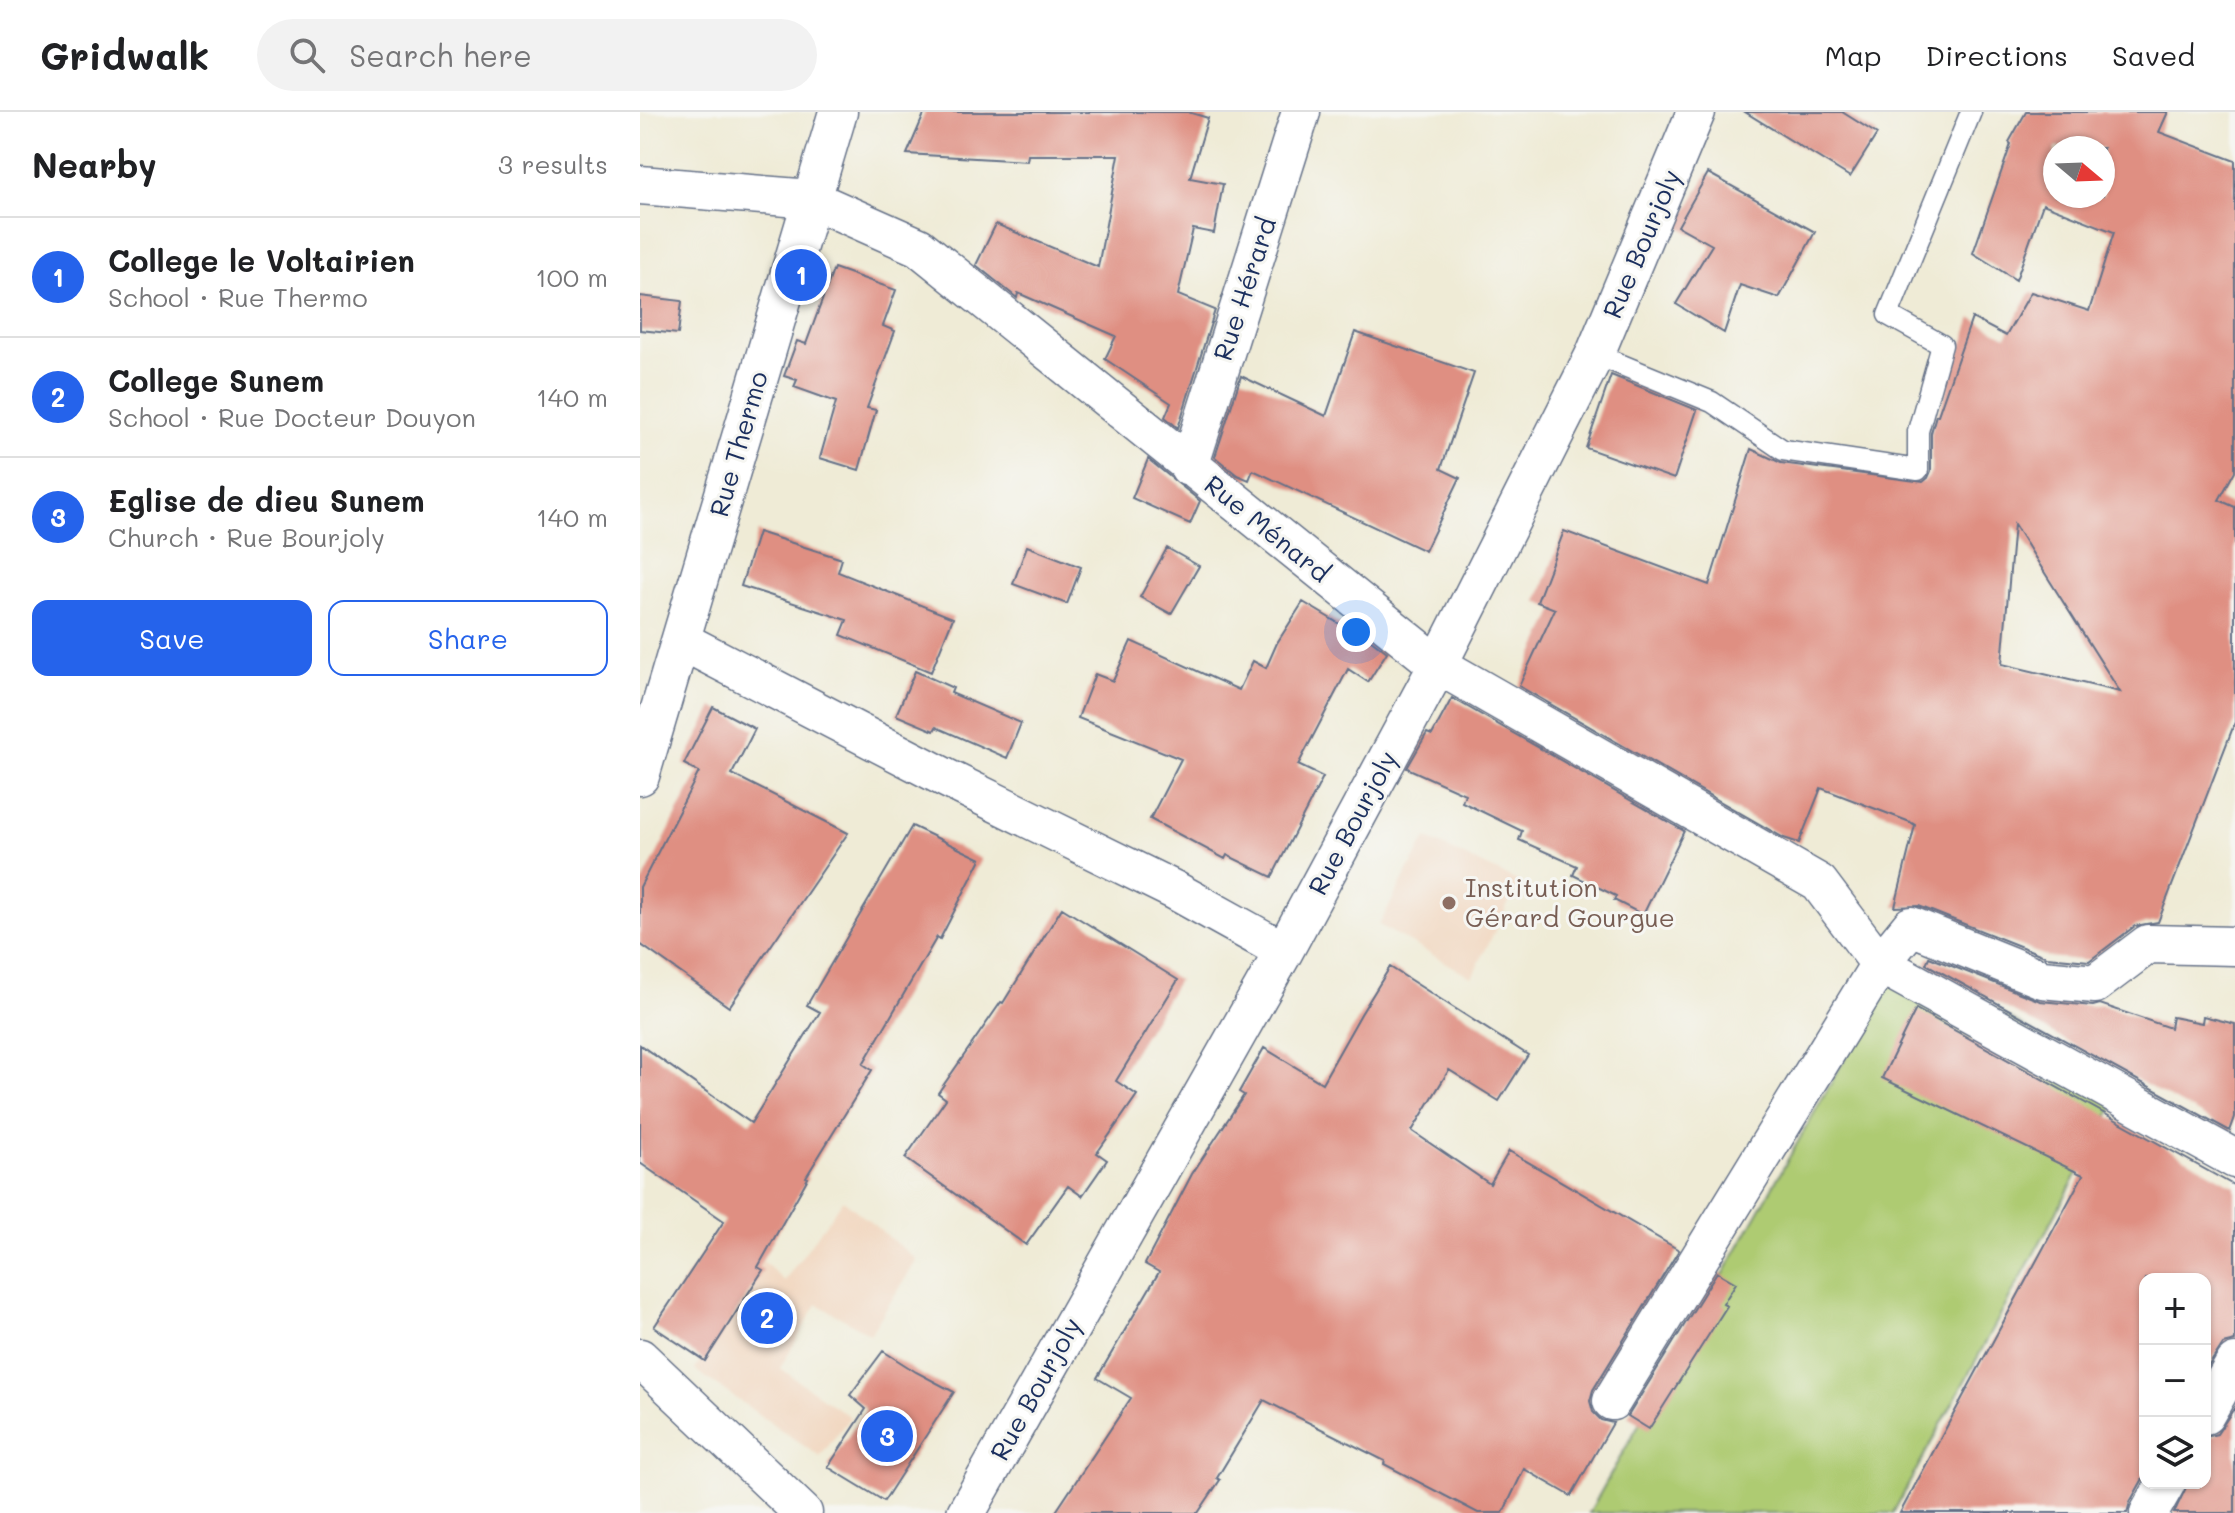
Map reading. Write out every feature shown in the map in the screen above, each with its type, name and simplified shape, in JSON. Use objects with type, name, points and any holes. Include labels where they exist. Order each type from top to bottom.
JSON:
[{"type":"street","name":"Rue Thermo","points":[[640,776],[838,112]]},
{"type":"street","name":"Rue Hérard","points":[[1189,467],[1301,112]]},
{"type":"street","name":"Rue Bourjoly","points":[[966,1513],[1284,951],[1438,665],[1595,354],[1696,112]]},
{"type":"street","name":"Rue Ménard","points":[[640,185],[811,199],[919,247],[1438,665],[1819,883],[1880,964]]},
{"type":"street","points":[[682,641],[946,778],[1174,890],[1284,951]]},
{"type":"street","points":[[1612,1401],[1880,964],[1911,926],[2042,979],[2095,984],[2148,944],[2235,946]]},
{"type":"street","points":[[1880,964],[2235,1159]]},
{"type":"street","points":[[640,1358],[803,1513]]},
{"type":"street","points":[[2211,1405],[2235,1363]]},
{"type":"street","points":[[2149,1513],[2163,1489]]},
{"type":"lane","points":[[1595,354],[1712,402],[1783,450],[1918,470],[1918,431],[1942,345],[1888,315],[1971,112]]},
{"type":"shaded area","name":"Institution Gérard Gourgue","points":[[1426,838],[1519,882],[1472,977],[1379,925]]},
{"type":"shaded area","points":[[843,1200],[917,1260],[870,1334],[817,1304],[780,1368],[850,1417],[820,1457],[695,1370],[762,1260],[784,1281]]},
{"type":"green space","points":[[1903,955],[2125,1086],[1893,1513],[1589,1513]]},
{"type":"building","points":[[925,112],[1188,112],[1208,118],[1190,178],[1223,184],[1214,233],[1193,229],[1178,295],[1215,310],[1178,428],[1165,417],[1171,403],[1105,359],[1116,336],[1018,293],[1017,298],[976,265],[996,224],[1098,267],[1119,155],[1028,155],[1027,161],[907,154]]},
{"type":"building","points":[[1745,112],[1842,112],[1877,134],[1850,177]]},
{"type":"building","points":[[2026,112],[2168,112],[2159,132],[2235,161],[2235,471],[2219,500],[2235,507],[2235,722],[2158,922],[2135,926],[2089,961],[2047,957],[1919,906],[1895,907],[1915,825],[1910,822],[1821,788],[1799,843],[1784,838],[1519,686],[1555,609],[1537,602],[1564,531],[1709,585],[1751,449],[1781,463],[1923,482],[1931,471],[1931,433],[1936,415],[1972,318],[2006,336],[2031,292],[2089,311],[2114,232],[2053,208],[2115,208],[2115,136],[2043,136],[2043,204],[2016,280],[1973,253],[2011,144],[2009,142]],"holes":[[[2014,524],[2120,692],[2002,664]]]},
{"type":"building","points":[[1708,173],[1815,232],[1779,298],[1740,285],[1724,333],[1676,304],[1712,245],[1678,226]]},
{"type":"building","points":[[834,268],[896,290],[883,326],[895,331],[867,408],[876,410],[859,470],[820,458],[836,402],[794,387],[797,380],[784,376],[797,341],[806,344]]},
{"type":"building","points":[[640,296],[682,301],[678,334],[640,330]]},
{"type":"building","points":[[1355,332],[1474,373],[1441,469],[1460,478],[1425,551],[1253,470],[1249,480],[1237,475],[1215,457],[1241,376],[1326,416]]},
{"type":"building","points":[[1611,375],[1697,410],[1674,479],[1586,448]]},
{"type":"building","points":[[1148,459],[1200,501],[1190,524],[1132,498]]},
{"type":"building","points":[[758,532],[842,559],[838,572],[953,618],[931,672],[841,635],[847,620],[741,586]]},
{"type":"building","points":[[1027,546],[1081,567],[1067,604],[1013,584]]},
{"type":"building","points":[[1167,548],[1199,566],[1171,614],[1140,597]]},
{"type":"building","points":[[1303,602],[1348,629],[1350,624],[1387,652],[1368,682],[1348,669],[1298,765],[1323,777],[1272,877],[1227,855],[1225,859],[1150,819],[1181,759],[1078,718],[1095,674],[1113,681],[1131,641],[1239,690],[1253,661],[1266,668],[1277,643]]},
{"type":"building","points":[[915,671],[953,688],[951,693],[1021,723],[1007,758],[936,727],[934,731],[896,715]]},
{"type":"building","points":[[1452,698],[1684,831],[1643,915],[1614,900],[1616,896],[1573,875],[1577,866],[1519,840],[1522,831],[1462,802],[1465,794],[1407,768],[1427,733],[1432,735]]},
{"type":"building","points":[[713,707],[755,729],[732,774],[848,833],[729,1007],[640,944],[640,887],[699,772],[684,764]]},
{"type":"building","points":[[912,826],[981,859],[940,939],[937,937],[863,1064],[872,1070],[806,1177],[758,1267],[763,1270],[705,1361],[654,1327],[724,1221],[640,1163],[640,1045],[751,1123],[820,1012],[807,1005]]},
{"type":"building","points":[[1062,908],[1178,980],[1116,1081],[1137,1095],[1097,1153],[1107,1160],[1082,1196],[1068,1186],[1026,1245],[905,1158],[946,1099],[938,1093],[1003,1003]]},
{"type":"building","points":[[1929,957],[2040,1001],[2100,1004],[2170,1028],[2172,1017],[2202,1023],[2203,1016],[2235,1024],[2235,1117],[2230,1131],[1926,964]]},
{"type":"building","points":[[1390,967],[1528,1055],[1499,1101],[1449,1070],[1412,1131],[1490,1184],[1509,1151],[1679,1250],[1593,1390],[1590,1401],[1593,1412],[1601,1420],[1613,1423],[1571,1496],[1524,1469],[1503,1513],[1478,1513],[1384,1464],[1385,1461],[1264,1400],[1198,1513],[1055,1513],[1131,1398],[1097,1378],[1159,1272],[1145,1264],[1192,1174],[1244,1095],[1239,1092],[1264,1048],[1322,1083]]},
{"type":"building","points":[[1916,1009],[2235,1186],[2235,1341],[2223,1344],[2211,1362],[2211,1273],[2139,1273],[2139,1486],[2127,1513],[1900,1513],[2083,1175],[1882,1078]]},
{"type":"building","points":[[1717,1272],[1736,1283],[1723,1304],[1727,1306],[1649,1429],[1628,1416]]},
{"type":"building","points":[[883,1351],[954,1392],[884,1501],[828,1467],[866,1409],[850,1395]]},
{"type":"building","points":[[2235,1407],[2235,1513],[2174,1513],[2185,1489],[2211,1489],[2211,1436],[2217,1434]]},
{"type":"place","name":"College le Voltairien","points":[[801,275]]},
{"type":"place","name":"Institution Gérard Gourgue","points":[[1449,903]]},
{"type":"place","name":"College Sunem","points":[[767,1318]]},
{"type":"place","name":"Eglise de dieu Sunem","points":[[887,1436]]}]
